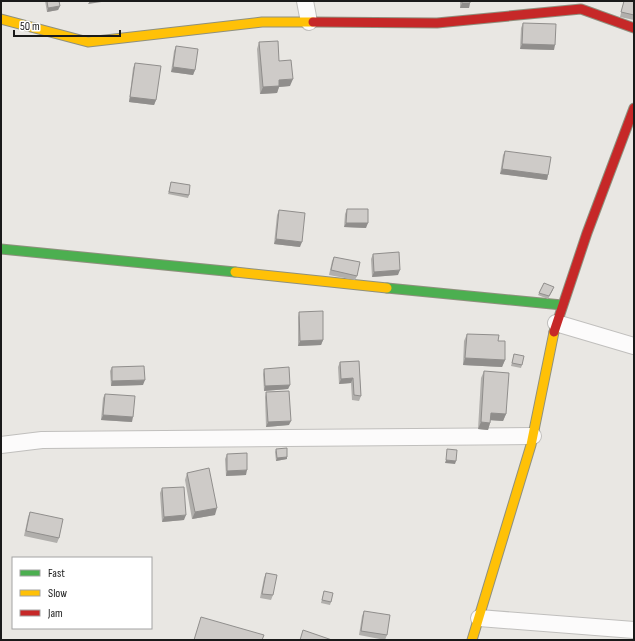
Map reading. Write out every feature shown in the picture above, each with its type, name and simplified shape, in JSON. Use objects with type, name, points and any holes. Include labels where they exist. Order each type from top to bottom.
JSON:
[{"type":"street","points":[[305,1],[309,22]]},
{"type":"street","points":[[1,19],[88,42],[262,22],[437,23],[581,9],[634,28]]},
{"type":"street","points":[[472,640],[533,436],[556,323],[611,167],[634,108]]},
{"type":"street","points":[[1,249],[562,305]]},
{"type":"street","points":[[556,323],[634,346]]},
{"type":"street","points":[[1,445],[42,440],[533,436]]},
{"type":"street","points":[[479,618],[634,630]]},
{"type":"building","points":[[47,1],[59,1],[60,6],[48,8]]},
{"type":"building","points":[[462,1],[470,1],[470,3],[462,3]]},
{"type":"building","points":[[624,1],[634,1],[634,15],[621,12]]},
{"type":"building","points":[[523,23],[556,24],[555,45],[522,44]]},
{"type":"building","points":[[278,41],[279,61],[291,60],[293,79],[279,80],[279,86],[263,87],[259,42]]},
{"type":"building","points":[[176,46],[198,49],[195,70],[173,67]]},
{"type":"building","points":[[135,63],[161,66],[156,100],[130,97]]},
{"type":"building","points":[[505,151],[551,157],[548,175],[502,169]]},
{"type":"building","points":[[171,182],[190,185],[189,195],[169,192]]},
{"type":"building","points":[[347,209],[368,209],[368,223],[346,223]]},
{"type":"building","points":[[279,210],[305,213],[302,242],[276,239]]},
{"type":"building","points":[[399,252],[400,270],[374,272],[373,254]]},
{"type":"building","points":[[334,257],[360,262],[357,276],[331,270]]},
{"type":"building","points":[[544,283],[554,287],[549,296],[539,293]]},
{"type":"building","points":[[323,311],[323,340],[300,341],[299,312]]},
{"type":"building","points":[[467,334],[499,335],[498,341],[505,341],[505,360],[465,358]]},
{"type":"building","points":[[514,354],[524,356],[522,365],[512,363]]},
{"type":"building","points":[[359,361],[361,396],[354,395],[353,378],[341,379],[340,362]]},
{"type":"building","points":[[144,366],[145,380],[112,381],[112,367]]},
{"type":"building","points":[[289,367],[290,385],[265,386],[264,369]]},
{"type":"building","points":[[484,371],[509,373],[506,414],[491,413],[490,423],[481,422]]},
{"type":"building","points":[[289,391],[291,421],[268,422],[266,392]]},
{"type":"building","points":[[105,394],[135,396],[133,417],[103,415]]},
{"type":"building","points":[[287,448],[287,457],[277,458],[276,449]]},
{"type":"building","points":[[447,449],[457,450],[456,461],[446,460]]},
{"type":"building","points":[[247,453],[247,470],[227,471],[227,454]]},
{"type":"building","points":[[209,468],[217,508],[195,512],[187,473]]},
{"type":"building","points":[[184,487],[186,515],[164,517],[162,488]]},
{"type":"building","points":[[30,512],[63,519],[59,538],[26,531]]},
{"type":"building","points":[[266,573],[277,575],[273,595],[262,594]]},
{"type":"building","points":[[324,591],[333,593],[331,602],[322,600]]},
{"type":"building","points":[[364,611],[390,615],[387,635],[361,631]]},
{"type":"building","points":[[201,617],[264,635],[262,640],[194,640]]},
{"type":"building","points":[[303,630],[332,640],[300,640]]},
{"type":"traffic: fast","points":[[1,249],[235,272]]},
{"type":"traffic: fast","points":[[387,288],[562,305]]},
{"type":"traffic: slow","points":[[1,19],[88,42],[262,22],[313,22]]},
{"type":"traffic: slow","points":[[235,272],[387,288]]},
{"type":"traffic: slow","points":[[472,640],[531,445],[554,332]]},
{"type":"traffic: jam","points":[[313,22],[437,23],[581,9],[634,28]]},
{"type":"traffic: jam","points":[[554,332],[587,233],[634,108]]}]
